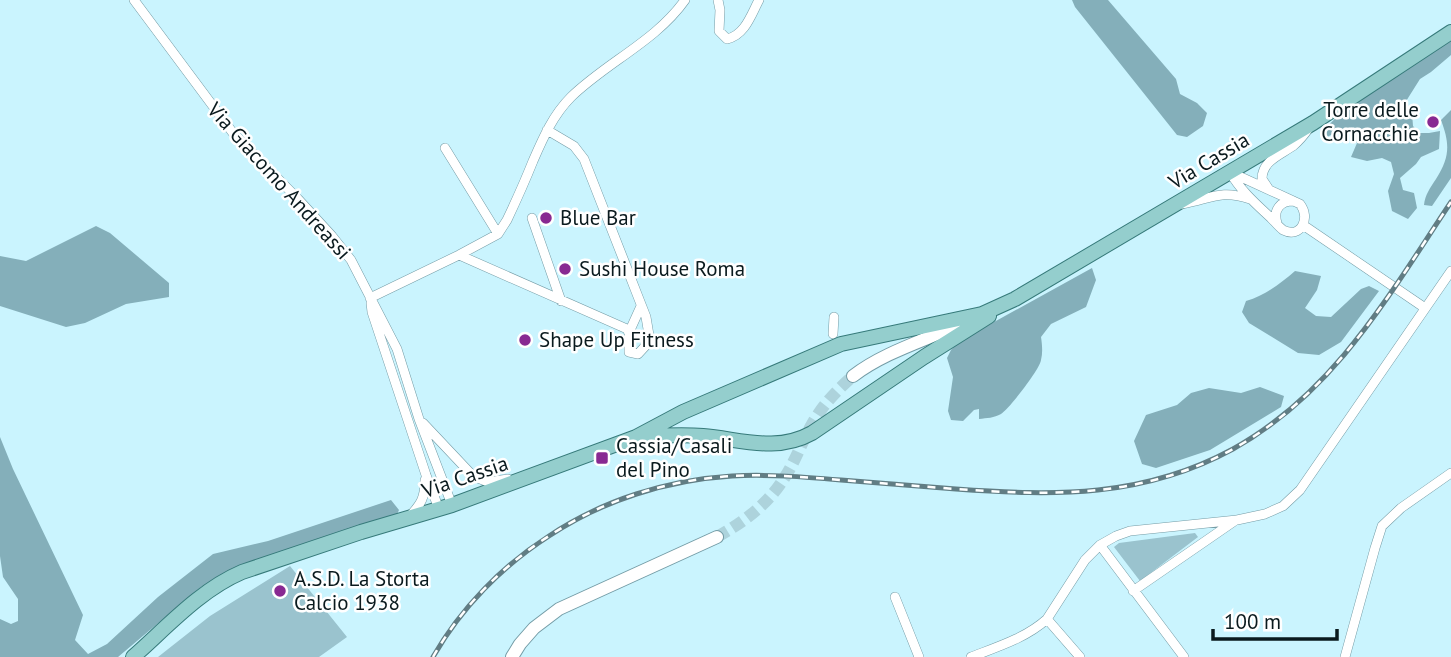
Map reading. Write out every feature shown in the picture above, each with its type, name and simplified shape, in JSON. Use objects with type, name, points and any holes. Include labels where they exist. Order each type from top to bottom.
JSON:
[{"type":"main road","name":"Via Cassia","points":[[133,657],[203,596],[235,575],[446,507],[636,437],[683,412],[846,343],[982,314],[1016,299],[1313,123],[1451,32]]},
{"type":"main road","points":[[636,437],[693,435],[767,445],[797,440],[1016,299]]},
{"type":"main road","points":[[853,376],[879,359],[982,314]]},
{"type":"main road","points":[[512,657],[534,628],[559,610],[717,537]]},
{"type":"street","name":"Via Giacomo Andreassi","points":[[134,0],[233,133],[345,252],[374,299],[397,349],[431,451],[446,507]]},
{"type":"street","points":[[374,299],[498,234],[508,220],[547,130],[558,113],[571,97],[660,29],[676,14],[685,0]]},
{"type":"street","points":[[718,0],[719,31],[727,39],[736,37],[759,0]]},
{"type":"street","points":[[1272,191],[1262,179],[1264,167],[1299,141],[1313,123]]},
{"type":"street","points":[[459,255],[627,329],[629,352],[638,354],[650,341],[646,317],[584,159],[574,146],[547,130]]},
{"type":"street","points":[[445,148],[498,234]]},
{"type":"street","points":[[1230,172],[1303,207],[1306,216],[1303,225],[1290,232],[1281,228],[1251,200],[1230,172]]},
{"type":"street","points":[[1177,204],[1218,194],[1233,194],[1251,200]]},
{"type":"street","points":[[1278,225],[1275,216],[1278,206],[1286,201],[1296,202]]},
{"type":"street","points":[[532,218],[561,300]]},
{"type":"street","points":[[1303,225],[1425,308]]},
{"type":"street","points":[[971,657],[996,653],[1047,619],[1080,567],[1100,545],[1116,536],[1130,531],[1237,520],[1265,514],[1277,510],[1295,496],[1451,271]]},
{"type":"street","name":"Via Giacomo Andreassi","points":[[374,299],[372,312],[426,475],[446,507]]},
{"type":"street","points":[[627,329],[631,328],[641,306]]},
{"type":"street","points":[[833,334],[834,317]]},
{"type":"street","name":"Via Giacomo Andreassi","points":[[419,419],[470,473],[481,480],[488,482],[530,476]]},
{"type":"street","points":[[420,455],[445,446]]},
{"type":"street","points":[[1345,657],[1381,528],[1388,519],[1451,473]]},
{"type":"street","points":[[408,518],[423,499],[426,475]]},
{"type":"street","points":[[1133,591],[1237,520]]},
{"type":"street","points":[[1100,545],[1184,657]]},
{"type":"street","points":[[895,597],[919,657]]},
{"type":"street","points":[[1047,619],[1080,657]]},
{"type":"shaded area","points":[[1072,0],[1108,0],[1176,79],[1180,94],[1197,103],[1207,113],[1203,126],[1187,137],[1177,135]]},
{"type":"shaded area","points":[[1451,36],[1451,55],[1420,79],[1403,106],[1412,113],[1413,126],[1419,133],[1440,131],[1439,149],[1421,157],[1400,178],[1403,190],[1414,193],[1417,208],[1408,219],[1392,211],[1388,191],[1394,174],[1391,162],[1382,158],[1367,161],[1351,157],[1357,143],[1345,128],[1327,137],[1323,131],[1384,79]]},
{"type":"shaded area","points":[[1451,110],[1451,178],[1432,206],[1424,205],[1446,157],[1447,143],[1441,120]]},
{"type":"shaded area","points":[[96,226],[110,233],[169,283],[169,297],[126,304],[85,323],[66,327],[0,306],[0,256],[26,261]]},
{"type":"shaded area","points":[[1092,268],[1096,280],[1086,307],[1051,324],[1041,337],[1042,354],[1039,365],[1010,405],[1001,414],[993,417],[979,419],[979,409],[974,410],[963,421],[951,420],[948,411],[953,377],[947,358],[958,342]]},
{"type":"shaded area","points":[[1295,271],[1321,276],[1317,290],[1305,308],[1316,316],[1331,317],[1361,289],[1369,286],[1379,291],[1341,342],[1319,355],[1298,353],[1249,323],[1242,312],[1246,301],[1272,289]]},
{"type":"shaded area","points":[[1260,387],[1284,396],[1281,407],[1210,450],[1156,468],[1142,464],[1134,441],[1146,415],[1177,405],[1191,393],[1209,388],[1241,393]]},
{"type":"shaded area","points":[[0,437],[83,615],[75,640],[88,654],[107,644],[158,597],[213,554],[268,541],[391,500],[399,510],[394,521],[223,577],[201,587],[118,657],[0,657],[0,619],[11,624],[18,621],[18,599],[3,577],[0,556]]},
{"type":"shaded area","points":[[1195,533],[1198,537],[1140,581],[1114,547],[1119,543]]},
{"type":"shaded area","name":"A.S.D. La Storta Calcio 1938","points":[[290,566],[347,637],[319,657],[158,657],[210,616]]},
{"type":"tunnel","points":[[717,537],[753,513],[777,489],[819,412],[853,376]]},
{"type":"railway","points":[[433,657],[456,622],[484,589],[532,548],[591,512],[660,487],[708,478],[759,475],[1028,493],[1063,492],[1132,485],[1199,465],[1233,449],[1269,426],[1301,400],[1330,371],[1381,306],[1451,202]]},
{"type":"place","name":"Torre delle Cornacchie","points":[[1433,122]]},
{"type":"place","name":"Blue Bar","points":[[546,218]]},
{"type":"place","name":"Sushi House Roma","points":[[565,269]]},
{"type":"place","name":"Shape Up Fitness","points":[[525,340]]},
{"type":"place","name":"Cassia/Casali del Pino","points":[[602,458]]},
{"type":"place","name":"A.S.D. La Storta Calcio 1938","points":[[280,591]]}]
